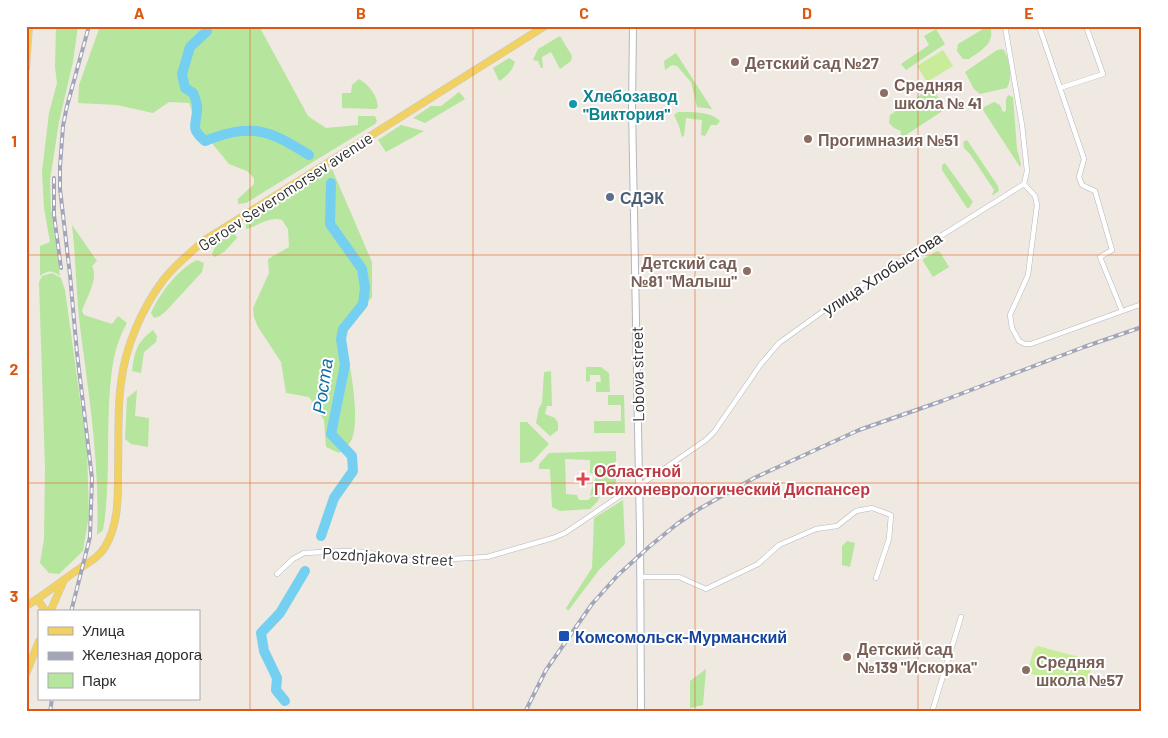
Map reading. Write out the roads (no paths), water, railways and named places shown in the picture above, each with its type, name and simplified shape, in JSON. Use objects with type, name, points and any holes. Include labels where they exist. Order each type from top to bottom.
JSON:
[{"type":"main road","points":[[26,68],[29,26]]},
{"type":"main road","name":"Geroev Severomorsev avenue","points":[[26,606],[38,600],[92,561],[101,552],[113,528],[117,507],[120,385],[122,372],[133,338],[146,308],[165,278],[205,240],[541,27]]},
{"type":"main road","points":[[51,610],[64,580]]},
{"type":"main road","points":[[38,600],[45,610]]},
{"type":"main road","points":[[26,674],[38,644]]},
{"type":"street","name":"Lobova street","points":[[632,26],[641,712]]},
{"type":"street","points":[[1005,26],[1022,125],[1027,171],[1024,184],[1035,196],[1037,205],[1028,275],[1010,315],[1012,328],[1019,341],[1031,344],[1142,304]]},
{"type":"street","points":[[1039,26],[1084,159],[1079,177],[1082,185],[1095,191],[1112,250],[1100,256],[1122,311]]},
{"type":"street","points":[[1060,88],[1103,74],[1086,26]]},
{"type":"street","name":"улица Хлобыстова","points":[[639,486],[706,440],[714,432],[761,364],[779,342],[840,299],[1024,184]]},
{"type":"street","name":"Pozdnjakova street","points":[[277,574],[293,559],[304,553],[345,550],[366,552],[396,559],[433,560],[487,557],[559,536],[633,487],[639,486]]},
{"type":"street","points":[[640,577],[680,577],[706,588],[758,564],[779,545],[816,529],[837,526],[856,511],[872,508],[891,515],[889,539],[876,578]]},
{"type":"street","points":[[932,712],[961,616]]},
{"type":"waterway","name":"Роста","points":[[207,26],[207,31],[190,47],[182,74],[185,88],[193,93],[197,103],[195,129],[200,136],[205,141],[235,132],[259,132],[282,139],[309,155]]},
{"type":"waterway","name":"Роста","points":[[321,536],[334,498],[353,471],[352,456],[331,434],[345,365],[341,339],[343,329],[363,304],[365,288],[362,269],[330,224],[331,183]]},
{"type":"waterway","name":"Роста","points":[[285,701],[276,690],[277,678],[264,651],[261,633],[280,613],[305,571]]},
{"type":"railway","points":[[72,610],[90,537],[92,478],[60,189],[60,167],[63,126],[67,106],[89,26]]},
{"type":"railway","points":[[54,178],[54,215],[61,268]]},
{"type":"railway","points":[[525,712],[546,670],[592,604],[618,575],[650,546],[699,509],[754,478],[859,430],[1142,327]]},
{"type":"railway","points":[[50,712],[52,700]]},
{"type":"place","name":"Детский сад №27","points":[[735,62]]},
{"type":"place","name":"Средняя школа № 41","points":[[884,93]]},
{"type":"place","name":"Хлебозавод \"Виктория\"","points":[[573,104]]},
{"type":"place","name":"Прогимназия №51","points":[[808,139]]},
{"type":"place","name":"СДЭК","points":[[610,197]]},
{"type":"place","name":"Детский сад №81 \"Малыш\"","points":[[747,271]]},
{"type":"place","name":"Областной Психоневрологический Диспансер","points":[[583,479]]},
{"type":"place","name":"Комсомольск-Мурманский","points":[[564,636]]},
{"type":"place","name":"Детский сад №139 \"Искорка\"","points":[[847,657]]},
{"type":"place","name":"Средняя школа №57","points":[[1026,670]]}]
